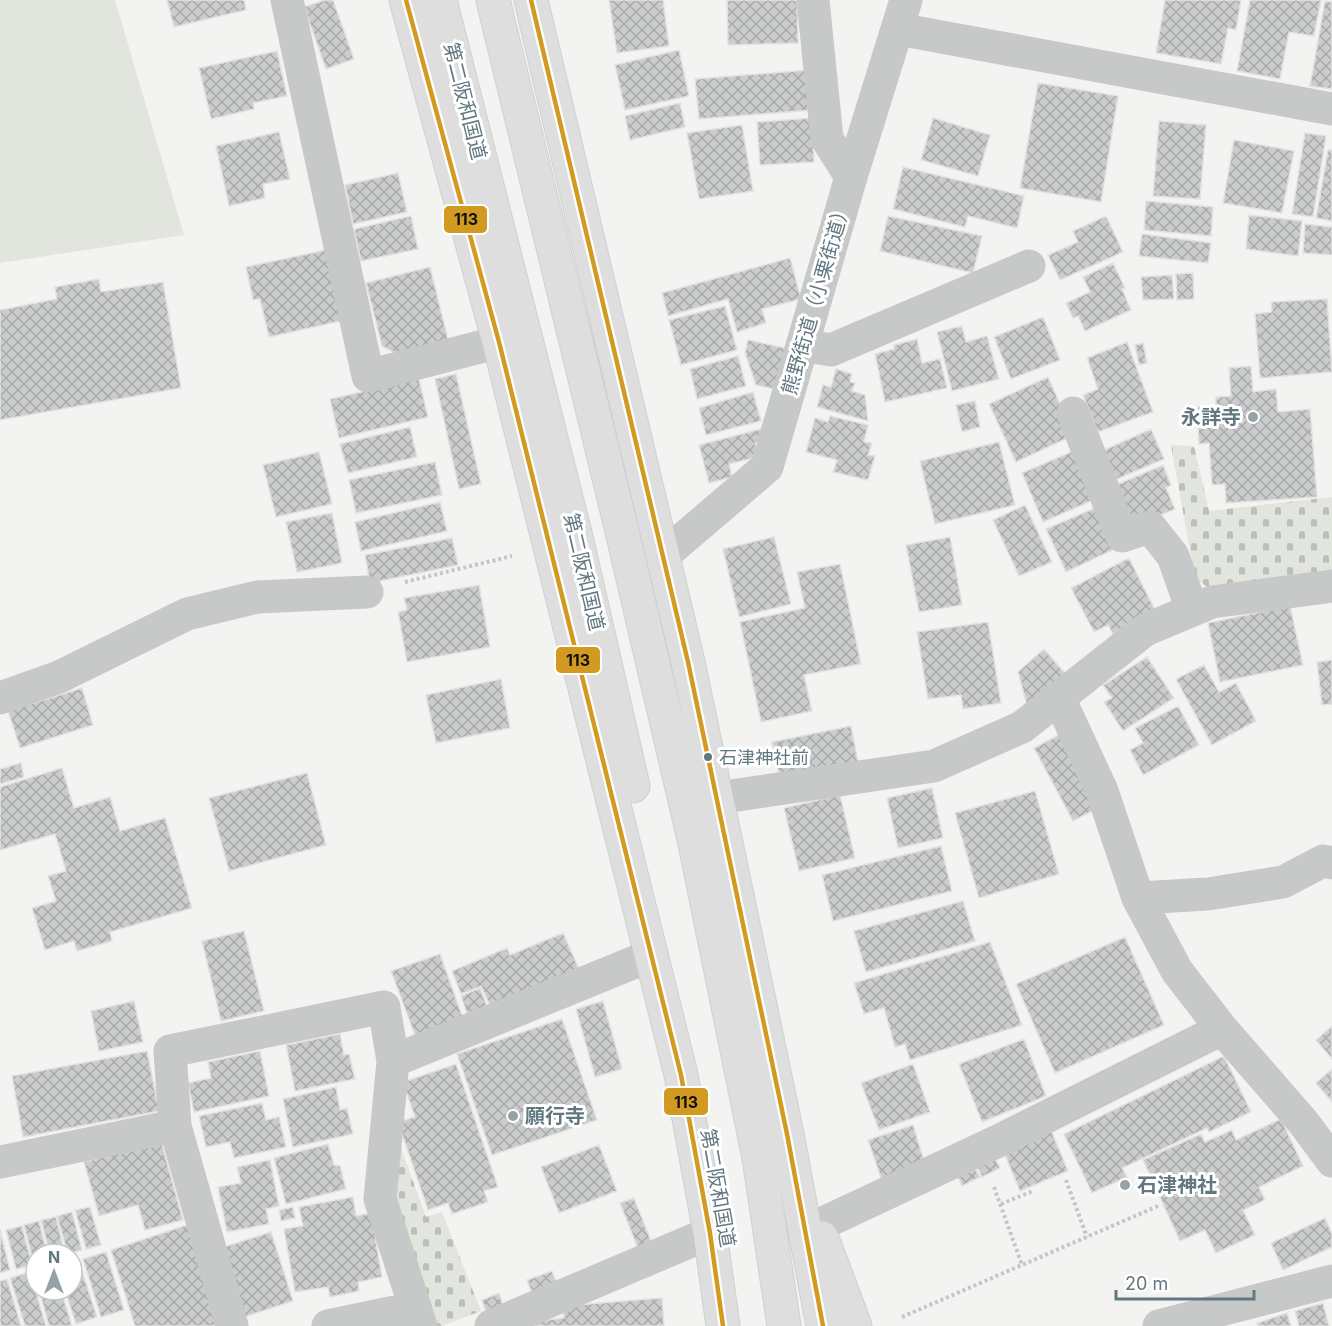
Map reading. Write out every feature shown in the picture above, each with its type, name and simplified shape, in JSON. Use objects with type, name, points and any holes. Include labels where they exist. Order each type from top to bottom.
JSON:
[{"type":"highway","points":[[406,0],[499,342],[681,1075],[710,1233],[723,1326]]},
{"type":"highway","name":"第二阪和国道","points":[[440,0],[576,537],[696,1066],[726,1220],[740,1326]]},
{"type":"highway","points":[[493,0],[618,512],[696,850],[759,1158],[784,1326]]},
{"type":"highway","points":[[531,0],[664,555],[787,1134],[823,1326]]},
{"type":"highway","points":[[787,1134],[855,1326]]},
{"type":"street","points":[[287,0],[368,376],[499,342]]},
{"type":"street","points":[[813,0],[827,139],[850,177]]},
{"type":"street","points":[[902,14],[1332,109]]},
{"type":"street","name":"熊野街道（小栗街道）","points":[[664,555],[767,467],[850,177],[902,14]]},
{"type":"street","points":[[802,345],[831,350],[1029,266]]},
{"type":"street","points":[[1072,413],[1122,536],[1150,527],[1173,556],[1192,610]]},
{"type":"street","points":[[717,798],[934,766],[1022,727],[1145,630],[1212,602],[1332,586]]},
{"type":"street","points":[[0,698],[59,677],[187,614],[256,597],[367,592]]},
{"type":"street","points":[[1059,698],[1102,791],[1138,898],[1178,971],[1222,1029],[1303,1122],[1332,1161]]},
{"type":"street","points":[[1138,898],[1208,894],[1283,882],[1323,861],[1332,863]]},
{"type":"street","points":[[393,1061],[652,955]]},
{"type":"street","points":[[232,1326],[175,1126],[170,1050],[384,1007],[393,1061],[380,1199],[418,1317],[328,1326]]},
{"type":"street","points":[[818,1226],[996,1142],[1222,1029]]},
{"type":"street","points":[[0,1162],[175,1126]]},
{"type":"street","points":[[491,1326],[710,1233]]},
{"type":"street","points":[[1159,1326],[1332,1281]]},
{"type":"path","points":[[367,592],[550,547]]},
{"type":"path","points":[[1066,1180],[1087,1237]]},
{"type":"path","points":[[986,1188],[993,1185],[1022,1265]]},
{"type":"path","points":[[1001,1204],[1033,1191]]},
{"type":"path","points":[[902,1317],[1158,1206]]},
{"type":"green space","points":[[0,0],[115,0],[184,235],[0,263]]},
{"type":"green space","points":[[1171,445],[1194,446],[1209,511],[1332,497],[1332,574],[1214,592],[1195,578]]},
{"type":"green space","points":[[397,1137],[426,1217],[442,1212],[481,1311],[442,1326],[431,1326],[392,1192]]},
{"type":"building","points":[[167,0],[244,0],[246,10],[174,27]]},
{"type":"building","points":[[325,0],[333,0],[354,59],[326,69],[304,7]]},
{"type":"building","points":[[609,0],[663,0],[669,46],[617,53]]},
{"type":"building","points":[[727,0],[797,0],[798,43],[728,45]]},
{"type":"building","points":[[1165,0],[1241,0],[1236,30],[1228,28],[1221,64],[1156,53]]},
{"type":"building","points":[[1250,0],[1321,0],[1314,36],[1289,32],[1280,79],[1237,71]]},
{"type":"building","points":[[1325,1],[1332,2],[1332,89],[1310,86]]},
{"type":"building","points":[[679,50],[689,96],[625,110],[615,65]]},
{"type":"building","points":[[277,51],[287,96],[253,103],[254,109],[211,119],[199,68]]},
{"type":"building","points":[[809,70],[812,110],[699,119],[695,79]]},
{"type":"building","points":[[1038,83],[1118,96],[1101,202],[1020,188]]},
{"type":"building","points":[[680,103],[685,127],[630,140],[625,116]]},
{"type":"building","points":[[812,118],[814,162],[760,165],[757,122]]},
{"type":"building","points":[[933,118],[990,135],[978,176],[921,160]]},
{"type":"building","points":[[1159,121],[1206,125],[1200,199],[1153,196]]},
{"type":"building","points":[[742,125],[753,191],[699,199],[687,133]]},
{"type":"building","points":[[279,132],[290,179],[263,184],[265,198],[229,206],[216,146]]},
{"type":"building","points":[[1305,133],[1326,136],[1313,217],[1292,214]]},
{"type":"building","points":[[1234,140],[1294,151],[1282,213],[1223,203]]},
{"type":"building","points":[[1328,150],[1332,150],[1332,221],[1316,218]]},
{"type":"building","points":[[903,167],[1024,196],[1017,228],[968,216],[965,227],[893,209]]},
{"type":"building","points":[[398,173],[407,212],[353,224],[345,185]]},
{"type":"building","points":[[1146,201],[1213,207],[1211,236],[1144,230]]},
{"type":"building","points":[[1249,215],[1302,221],[1298,256],[1246,249]]},
{"type":"building","points":[[411,216],[418,249],[361,261],[354,229]]},
{"type":"building","points":[[888,216],[982,236],[973,273],[880,251]]},
{"type":"building","points":[[1106,216],[1123,252],[1060,280],[1048,255],[1078,242],[1073,231]]},
{"type":"building","points":[[1305,224],[1332,227],[1332,255],[1303,253]]},
{"type":"building","points":[[1142,234],[1211,243],[1208,263],[1139,256]]},
{"type":"building","points":[[326,250],[341,321],[269,337],[260,299],[253,300],[246,267]]},
{"type":"building","points":[[790,258],[801,299],[762,309],[766,323],[737,332],[728,299],[668,316],[662,293]]},
{"type":"building","points":[[1113,263],[1125,288],[1122,289],[1131,310],[1085,331],[1078,316],[1073,318],[1066,303],[1090,292],[1083,277]]},
{"type":"building","points":[[430,267],[449,343],[400,356],[382,346],[366,283]]},
{"type":"building","points":[[1193,273],[1194,299],[1177,300],[1176,274]]},
{"type":"building","points":[[1172,275],[1174,299],[1143,300],[1141,277]]},
{"type":"building","points":[[99,279],[101,292],[163,282],[181,388],[0,420],[0,310],[57,299],[55,287]]},
{"type":"building","points":[[1327,299],[1332,372],[1260,378],[1255,314],[1272,312],[1271,302]]},
{"type":"building","points":[[725,306],[737,350],[681,365],[669,320]]},
{"type":"building","points":[[1043,317],[1060,360],[1011,379],[994,337]]},
{"type":"building","points":[[962,326],[966,342],[987,336],[999,379],[952,391],[937,332]]},
{"type":"building","points":[[917,339],[922,363],[940,359],[947,388],[885,402],[875,354],[894,349],[894,345]]},
{"type":"building","points":[[748,340],[789,349],[779,390],[756,385],[745,353]]},
{"type":"building","points":[[1127,342],[1153,412],[1098,432],[1083,395],[1098,389],[1087,358]]},
{"type":"building","points":[[1143,343],[1147,363],[1139,365],[1135,345]]},
{"type":"building","points":[[738,356],[746,386],[697,399],[690,369]]},
{"type":"building","points":[[1251,366],[1253,392],[1276,389],[1278,412],[1310,409],[1317,497],[1226,503],[1225,484],[1212,485],[1209,443],[1199,444],[1197,407],[1216,406],[1216,397],[1231,396],[1229,368]]},
{"type":"building","points":[[836,369],[852,374],[850,382],[855,383],[852,391],[865,395],[868,421],[817,407],[823,385],[831,387]]},
{"type":"building","points":[[456,374],[481,484],[459,489],[435,379]]},
{"type":"building","points":[[1048,377],[1074,435],[1016,462],[989,404]]},
{"type":"building","points":[[419,379],[428,417],[339,438],[330,399]]},
{"type":"building","points":[[753,392],[761,421],[706,435],[699,408]]},
{"type":"building","points":[[975,401],[980,427],[962,432],[956,405]]},
{"type":"building","points":[[830,416],[868,425],[864,442],[872,443],[868,455],[875,456],[868,480],[833,472],[837,460],[806,452],[815,418],[828,422]]},
{"type":"building","points":[[410,427],[417,457],[348,473],[340,444]]},
{"type":"building","points":[[761,429],[764,441],[755,443],[757,449],[753,458],[729,464],[732,477],[709,483],[699,445]]},
{"type":"building","points":[[1151,429],[1164,459],[1115,480],[1102,451]]},
{"type":"building","points":[[999,442],[1015,505],[935,524],[920,461]]},
{"type":"building","points":[[1078,449],[1100,497],[1043,522],[1022,473]]},
{"type":"building","points":[[319,452],[332,504],[276,517],[263,465]]},
{"type":"building","points":[[435,462],[442,495],[356,513],[349,480]]},
{"type":"building","points":[[1163,465],[1171,485],[1166,488],[1175,509],[1134,526],[1116,485]]},
{"type":"building","points":[[440,502],[447,531],[361,551],[355,522]]},
{"type":"building","points":[[1025,505],[1052,562],[1019,576],[993,520]]},
{"type":"building","points":[[1102,505],[1121,546],[1066,572],[1046,529]]},
{"type":"building","points":[[332,513],[342,563],[297,572],[286,522]]},
{"type":"building","points":[[774,537],[791,604],[739,617],[723,549]]},
{"type":"building","points":[[950,537],[962,605],[919,612],[906,545]]},
{"type":"building","points":[[452,538],[458,565],[370,583],[365,555]]},
{"type":"building","points":[[1129,558],[1156,612],[1113,634],[1108,625],[1094,632],[1071,588]]},
{"type":"building","points":[[840,564],[861,664],[804,675],[812,711],[761,722],[740,622],[805,608],[797,572]]},
{"type":"building","points":[[479,585],[490,647],[407,662],[398,612],[407,610],[404,598]]},
{"type":"building","points":[[1290,606],[1303,665],[1220,682],[1208,623]]},
{"type":"building","points":[[988,622],[1001,703],[963,709],[961,695],[928,699],[917,632]]},
{"type":"building","points":[[1044,649],[1069,678],[1029,713],[1018,672]]},
{"type":"building","points":[[1147,657],[1174,698],[1123,731],[1104,702],[1112,698],[1103,685]]},
{"type":"building","points":[[1332,660],[1332,704],[1322,705],[1317,662]]},
{"type":"building","points":[[1204,665],[1219,692],[1236,683],[1256,721],[1212,745],[1176,679]]},
{"type":"building","points":[[501,679],[510,728],[436,743],[426,695]]},
{"type":"building","points":[[82,688],[93,725],[20,748],[8,711]]},
{"type":"building","points":[[1178,706],[1199,745],[1143,775],[1130,750],[1143,743],[1135,728]]},
{"type":"building","points":[[851,726],[859,767],[781,784],[772,742]]},
{"type":"building","points":[[1066,731],[1100,807],[1073,821],[1034,748]]},
{"type":"building","points":[[21,763],[24,777],[0,784],[0,769]]},
{"type":"building","points":[[62,768],[74,808],[110,797],[120,831],[165,818],[192,908],[110,932],[112,941],[77,951],[74,941],[45,950],[32,908],[56,901],[48,876],[66,871],[55,834],[0,850],[0,787]]},
{"type":"building","points":[[307,773],[326,845],[229,871],[209,798]]},
{"type":"building","points":[[932,788],[943,838],[898,848],[887,798]]},
{"type":"building","points":[[1035,791],[1059,874],[979,898],[955,813]]},
{"type":"building","points":[[840,795],[855,858],[799,871],[784,808]]},
{"type":"building","points":[[941,846],[952,891],[833,921],[822,875]]},
{"type":"building","points":[[963,901],[975,941],[866,972],[854,931]]},
{"type":"building","points":[[244,931],[264,1011],[221,1021],[202,941]]},
{"type":"building","points":[[563,933],[580,971],[491,1008],[481,986],[461,994],[452,971],[507,948],[510,955]]},
{"type":"building","points":[[1125,937],[1164,1025],[1055,1073],[1016,984]]},
{"type":"building","points":[[990,942],[1022,1025],[910,1060],[905,1044],[895,1047],[884,1008],[864,1014],[854,983]]},
{"type":"building","points":[[440,954],[464,1021],[416,1038],[391,971]]},
{"type":"building","points":[[480,988],[490,1014],[470,1022],[461,996]]},
{"type":"building","points":[[134,1001],[143,1042],[99,1051],[91,1011]]},
{"type":"building","points":[[603,1001],[622,1069],[595,1077],[576,1009]]},
{"type":"building","points":[[562,1019],[597,1120],[492,1155],[457,1054]]},
{"type":"building","points":[[1332,1026],[1332,1059],[1316,1040]]},
{"type":"building","points":[[340,1034],[344,1055],[349,1054],[355,1079],[295,1091],[286,1045]]},
{"type":"building","points":[[1024,1039],[1046,1096],[982,1122],[959,1064]]},
{"type":"building","points":[[147,1051],[159,1111],[23,1137],[12,1076]]},
{"type":"building","points":[[260,1051],[269,1096],[194,1112],[188,1083],[211,1078],[208,1062]]},
{"type":"building","points":[[1224,1056],[1251,1112],[1209,1132],[1207,1128],[1122,1168],[1127,1177],[1092,1193],[1064,1134]]},
{"type":"building","points":[[456,1064],[498,1187],[484,1191],[488,1202],[452,1214],[448,1203],[428,1210],[398,1122],[415,1117],[403,1082]]},
{"type":"building","points":[[913,1064],[930,1112],[879,1130],[861,1083]]},
{"type":"building","points":[[1332,1069],[1332,1102],[1316,1083]]},
{"type":"building","points":[[336,1087],[340,1110],[347,1108],[353,1134],[293,1147],[283,1099]]},
{"type":"building","points":[[262,1103],[266,1120],[279,1117],[286,1147],[234,1158],[230,1142],[206,1147],[199,1116]]},
{"type":"building","points":[[1281,1119],[1303,1166],[1259,1187],[1265,1200],[1243,1210],[1255,1235],[1216,1253],[1205,1230],[1180,1241],[1143,1160],[1201,1134],[1205,1142],[1232,1130],[1236,1140]]},
{"type":"building","points":[[913,1125],[926,1167],[882,1181],[868,1140]]},
{"type":"building","points":[[1051,1130],[1068,1171],[1020,1191],[1003,1150]]},
{"type":"building","points":[[161,1141],[183,1220],[145,1230],[138,1205],[99,1216],[84,1162]]},
{"type":"building","points":[[328,1144],[334,1165],[340,1166],[346,1189],[286,1204],[274,1158]]},
{"type":"building","points":[[599,1145],[617,1191],[559,1213],[541,1167]]},
{"type":"building","points":[[992,1153],[1000,1168],[982,1177],[975,1161]]},
{"type":"building","points":[[270,1160],[279,1206],[266,1209],[269,1224],[227,1232],[218,1187],[241,1183],[237,1167]]},
{"type":"building","points":[[972,1163],[980,1177],[962,1186],[955,1171]]},
{"type":"building","points":[[353,1197],[356,1216],[371,1213],[382,1277],[358,1282],[359,1291],[330,1297],[328,1287],[295,1292],[284,1229],[303,1226],[299,1207]]},
{"type":"building","points":[[634,1198],[653,1246],[639,1251],[620,1203]]},
{"type":"building","points":[[90,1207],[101,1245],[86,1249],[75,1210]]},
{"type":"building","points":[[293,1207],[295,1218],[281,1221],[279,1210]]},
{"type":"building","points":[[72,1212],[80,1242],[65,1242],[57,1216]]},
{"type":"building","points":[[56,1217],[62,1242],[47,1242],[41,1220]]},
{"type":"building","points":[[1325,1218],[1332,1234],[1332,1247],[1283,1270],[1271,1243]]},
{"type":"building","points":[[39,1221],[44,1242],[28,1242],[24,1225]]},
{"type":"building","points":[[190,1224],[222,1326],[135,1326],[111,1250]]},
{"type":"building","points":[[22,1226],[26,1242],[24,1242],[24,1267],[16,1269],[6,1230]]},
{"type":"building","points":[[0,1230],[10,1270],[0,1273]]},
{"type":"building","points":[[271,1232],[293,1301],[241,1318],[218,1249]]},
{"type":"building","points":[[106,1252],[124,1310],[101,1317],[84,1259]]},
{"type":"building","points":[[552,1271],[557,1285],[532,1293],[527,1280]]},
{"type":"building","points":[[24,1274],[24,1302],[39,1302],[46,1326],[25,1326],[10,1278]]},
{"type":"building","points":[[84,1277],[97,1317],[76,1324],[69,1302],[84,1302]]},
{"type":"building","points":[[7,1279],[21,1326],[1,1326],[0,1324],[0,1281]]},
{"type":"building","points":[[499,1293],[503,1305],[486,1312],[482,1300]]},
{"type":"building","points":[[662,1298],[664,1326],[518,1326],[518,1323],[564,1318],[563,1306]]},
{"type":"building","points":[[42,1302],[65,1302],[72,1326],[49,1326]]},
{"type":"building","points":[[1323,1303],[1329,1326],[1299,1326],[1295,1311]]},
{"type":"building","points":[[1287,1313],[1291,1326],[1258,1326],[1257,1323]]},
{"type":"transit line","name":"113","points":[[406,0],[499,342],[681,1075],[710,1233],[723,1326]]},
{"type":"transit line","name":"113","points":[[531,0],[688,662],[787,1134],[823,1326]]},
{"type":"place","name":"永詳寺","points":[[1253,417]]},
{"type":"place","name":"石津神社前","points":[[708,757]]},
{"type":"place","name":"願行寺","points":[[513,1116]]},
{"type":"place","name":"石津神社","points":[[1125,1185]]}]
